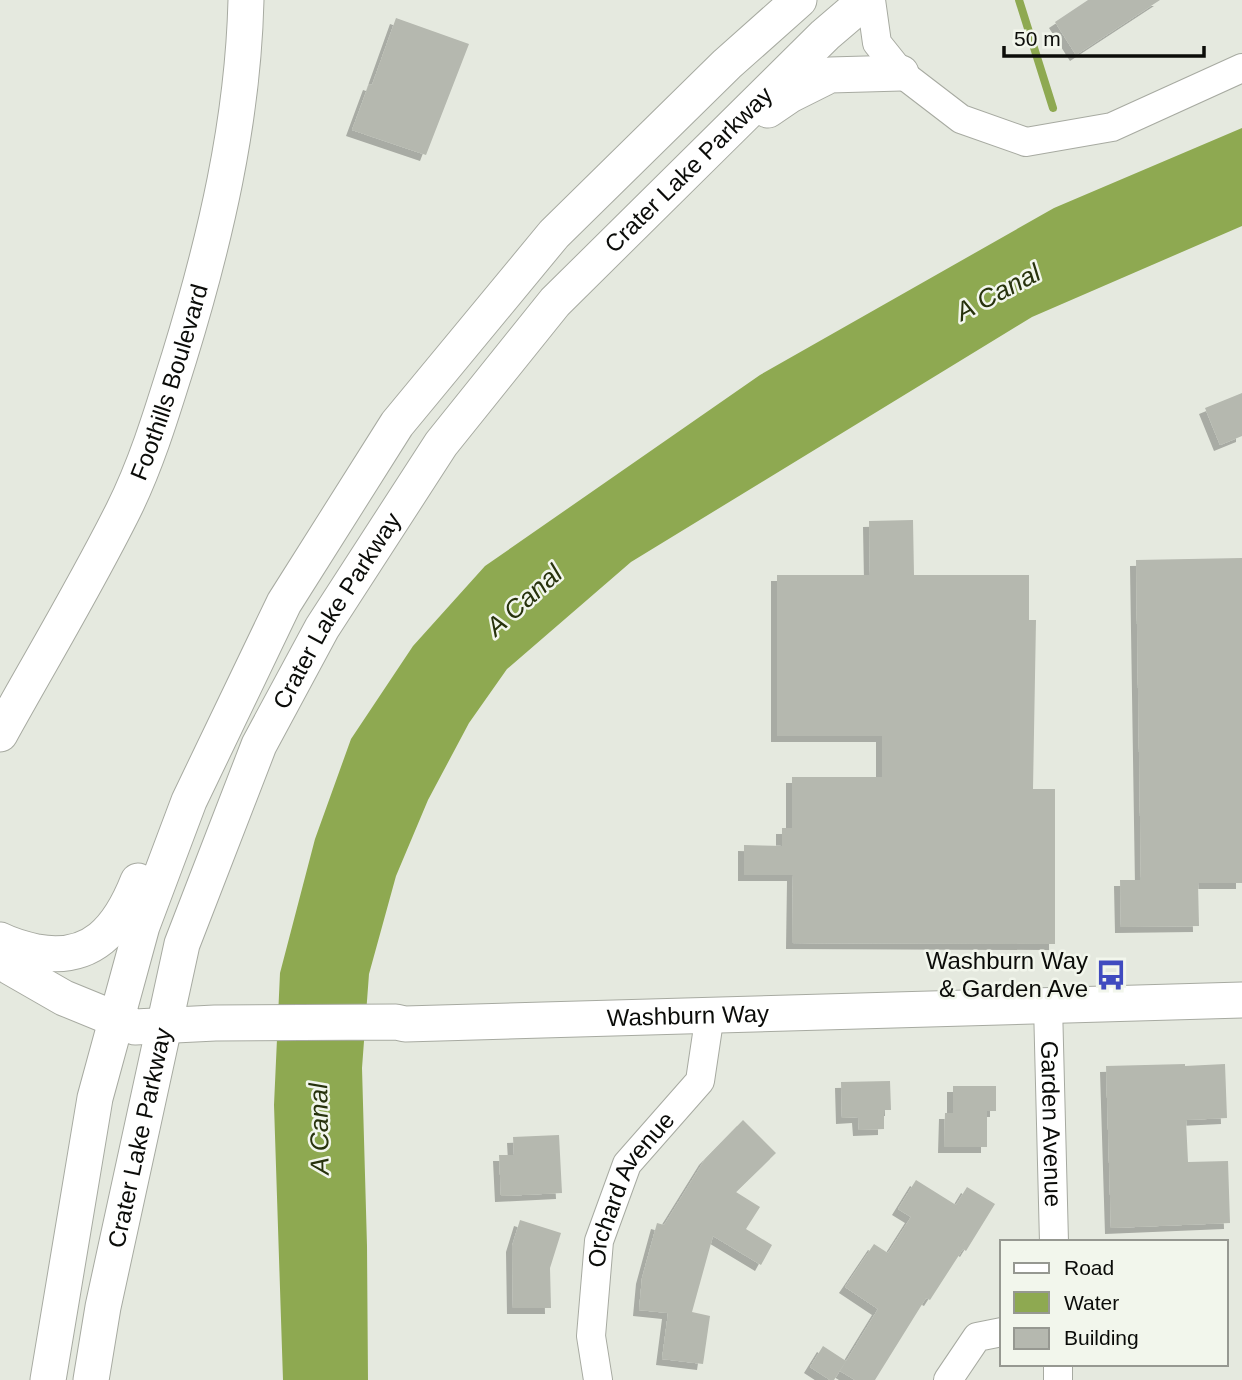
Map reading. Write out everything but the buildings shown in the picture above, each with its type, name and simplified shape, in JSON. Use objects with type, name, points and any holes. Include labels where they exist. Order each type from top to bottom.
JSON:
[{"type":"main road","name":"Foothills Boulevard","points":[[0,734],[123,510],[161,415],[212,244],[229,161],[245,52],[246,0]]},
{"type":"main road","name":"Crater Lake Parkway","points":[[91,1380],[103,1307],[139,1024],[142,926],[189,801],[284,603],[397,424],[554,234],[727,64],[799,0]]},
{"type":"main road","name":"Crater Lake Parkway","points":[[48,1380],[94,1098],[139,1024],[182,944],[260,744],[322,628],[441,444],[555,302],[825,35],[866,0]]},
{"type":"main road","points":[[707,152],[790,95],[830,75],[901,73]]},
{"type":"main road","points":[[0,940],[10,946],[44,953],[72,953],[83,951],[115,926],[129,904],[169,812],[206,764]]},
{"type":"main road","points":[[0,950],[10,967],[64,998],[139,1024]]},
{"type":"main road","name":"Washburn Way","points":[[139,1024],[405,1024],[1242,1000]]},
{"type":"street","points":[[871,0],[877,43],[901,73],[961,119],[1026,142],[1112,127],[1242,68]]},
{"type":"street","name":"Garden Avenue","points":[[1048,1005],[1054,1240]]},
{"type":"street","name":"Orchard Avenue","points":[[598,1380],[591,1336],[599,1241],[627,1164],[700,1081],[710,1014]]},
{"type":"street","points":[[948,1380],[977,1337],[1000,1332]]},
{"type":"water","name":"A Canal","points":[[1242,128],[1242,226],[1032,317],[631,562],[507,669],[469,723],[428,800],[396,876],[369,974],[362,1068],[368,1380],[283,1380],[274,1105],[280,973],[315,839],[351,739],[413,646],[485,566],[760,375],[1054,208]]},
{"type":"waterway","points":[[1019,0],[1053,108]]},
{"type":"place","name":"Washburn Way & Garden Ave","points":[[1111,975]]}]
